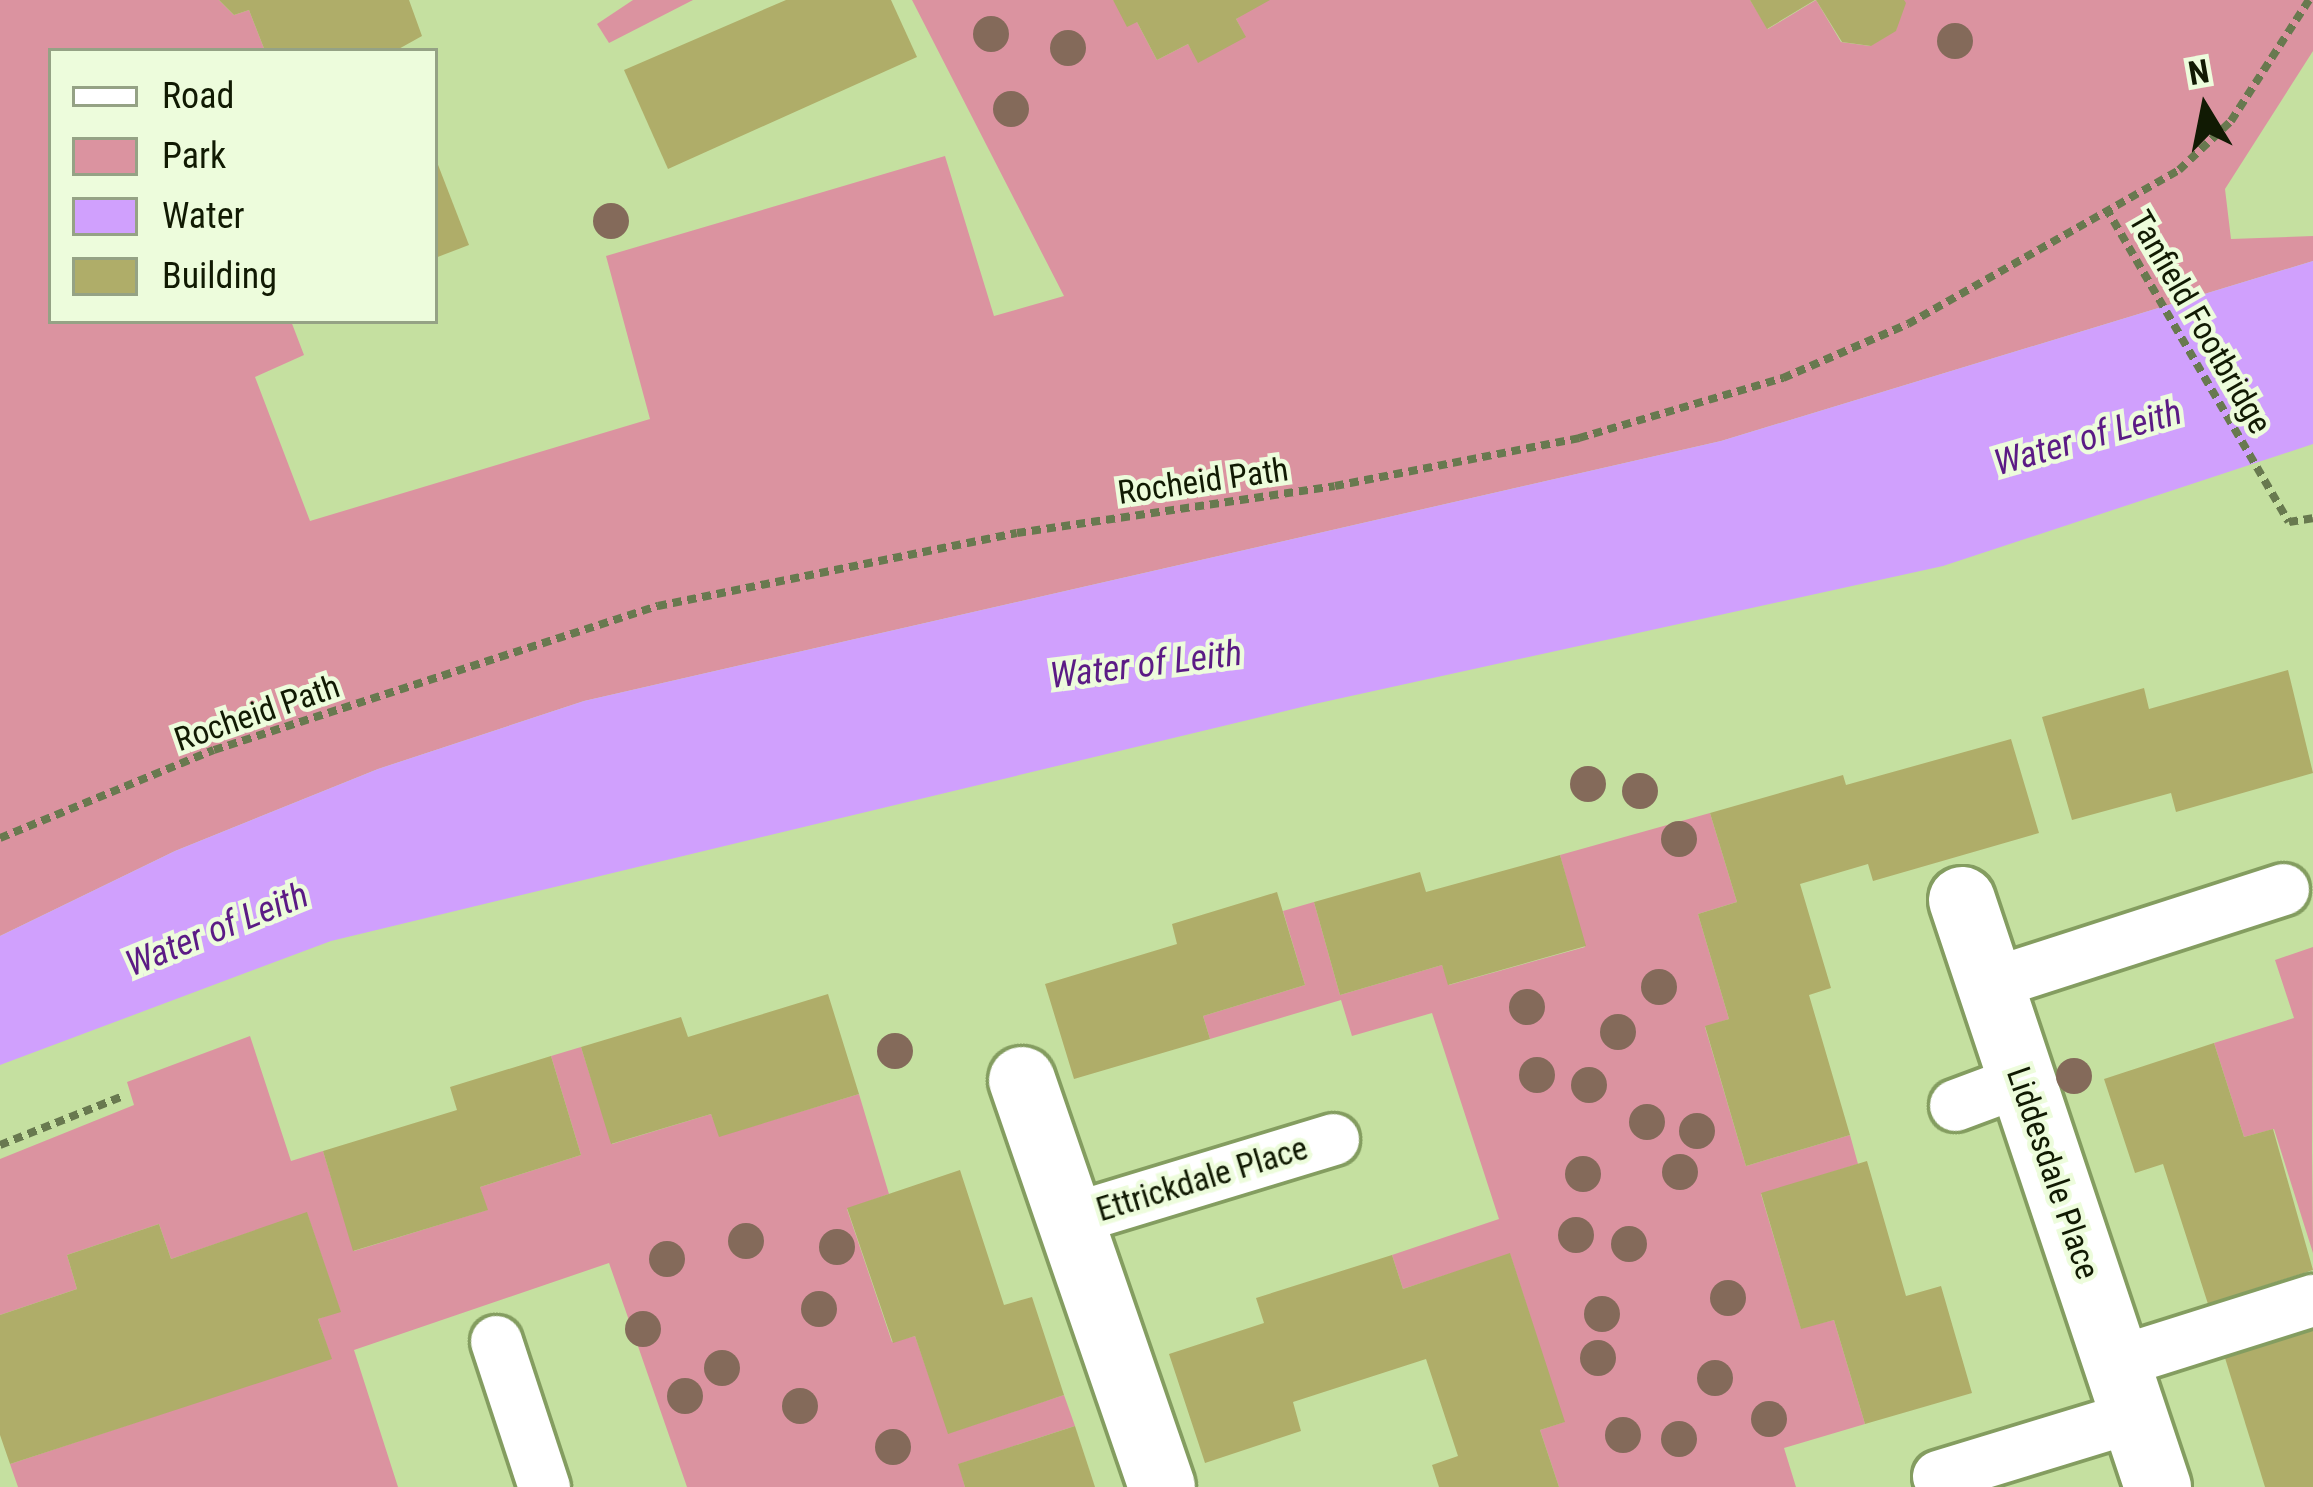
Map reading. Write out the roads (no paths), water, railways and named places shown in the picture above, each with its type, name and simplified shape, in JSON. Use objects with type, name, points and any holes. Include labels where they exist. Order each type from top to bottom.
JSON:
[{"type":"street","name":"Liddesdale Place","points":[[1962,900],[2158,1487]]},
{"type":"street","name":"Ettrickdale Place","points":[[1022,1080],[1162,1487]]},
{"type":"lane","points":[[1990,984],[2283,889]]},
{"type":"lane","points":[[1955,1105],[2022,1081]]},
{"type":"lane","name":"Ettrickdale Place","points":[[1070,1219],[1334,1138]]},
{"type":"lane","points":[[1938,1477],[2313,1300]]},
{"type":"lane","points":[[496,1342],[544,1487]]},
{"type":"water","name":"Water of Leith","points":[[2313,261],[2313,444],[1943,566],[1310,705],[331,941],[0,1065],[0,936],[175,851],[378,769],[584,701],[1721,441]]}]
